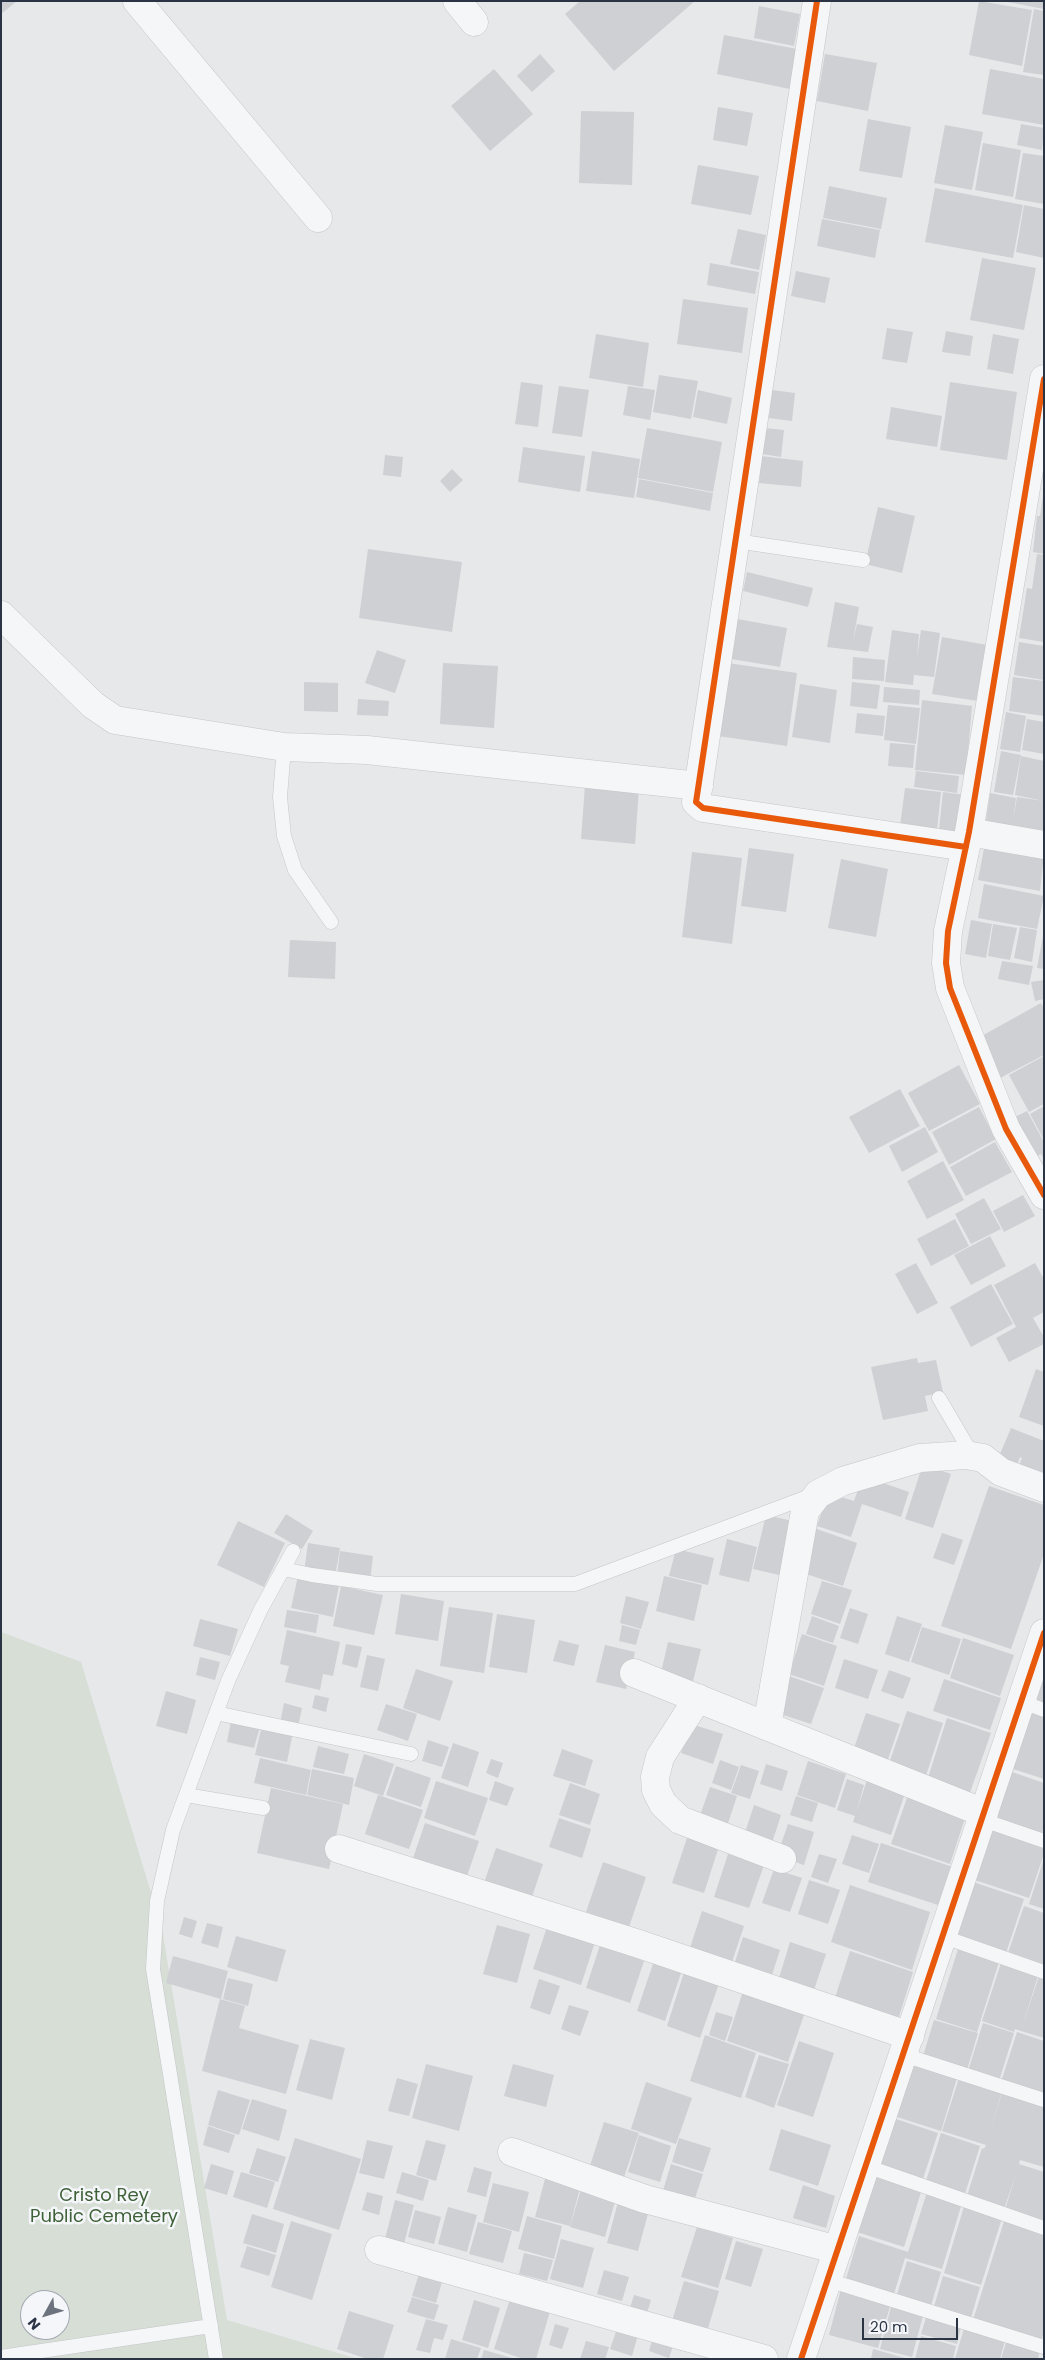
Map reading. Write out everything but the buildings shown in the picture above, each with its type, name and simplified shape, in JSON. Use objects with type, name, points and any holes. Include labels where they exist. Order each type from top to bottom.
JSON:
[{"type":"street","points":[[137,1],[318,218]]},
{"type":"street","points":[[456,1],[474,22]]},
{"type":"street","points":[[817,1],[696,802],[703,808],[968,839],[1044,845]]},
{"type":"street","points":[[1044,379],[968,839],[948,931],[946,963],[950,988],[1006,1129],[1044,1195]]},
{"type":"street","points":[[1,616],[93,705],[115,720],[284,747],[367,750],[699,786]]},
{"type":"street","points":[[767,1726],[805,1511],[818,1494],[843,1481],[920,1458],[973,1456],[983,1458],[1001,1472],[1044,1488]]},
{"type":"street","points":[[801,2359],[983,1817],[1033,1706],[1044,1634]]},
{"type":"street","points":[[634,1673],[767,1726],[983,1817]]},
{"type":"street","points":[[698,1698],[660,1757],[655,1777],[656,1790],[659,1797],[663,1804],[680,1820],[782,1859]]},
{"type":"street","points":[[339,1849],[639,1944],[907,2045]]},
{"type":"street","points":[[512,2152],[645,2199],[838,2250]]},
{"type":"street","points":[[379,2250],[764,2359]]},
{"type":"lane","points":[[736,541],[862,560]]},
{"type":"lane","points":[[284,747],[280,797],[284,836],[295,870],[331,922]]},
{"type":"lane","points":[[939,1398],[973,1456]]},
{"type":"lane","points":[[283,1569],[377,1584],[575,1584],[818,1494]]},
{"type":"lane","points":[[216,2359],[153,1969],[157,1901],[173,1830],[216,1713],[258,1617],[293,1551]]},
{"type":"lane","points":[[216,1713],[411,1754]]},
{"type":"lane","points":[[186,1795],[263,1808]]},
{"type":"lane","points":[[983,1817],[1044,1841]]},
{"type":"lane","points":[[944,1937],[1044,1972]]},
{"type":"lane","points":[[907,2045],[1044,2100]]},
{"type":"lane","points":[[866,2166],[1044,2228]]},
{"type":"lane","points":[[828,2280],[1044,2347]]},
{"type":"lane","points":[[1,2357],[211,2326]]},
{"type":"green space","name":"Cristo Rey Public Cemetery","points":[[1,1632],[81,1662],[162,1929],[227,2320],[358,2359],[1,2359]]},
{"type":"cycle path","points":[[817,1],[696,802],[703,808],[966,847]]},
{"type":"cycle path","points":[[1044,379],[969,832],[948,931],[946,963],[950,988],[1006,1129],[1044,1195]]},
{"type":"cycle path","points":[[801,2359],[1044,1633]]}]
